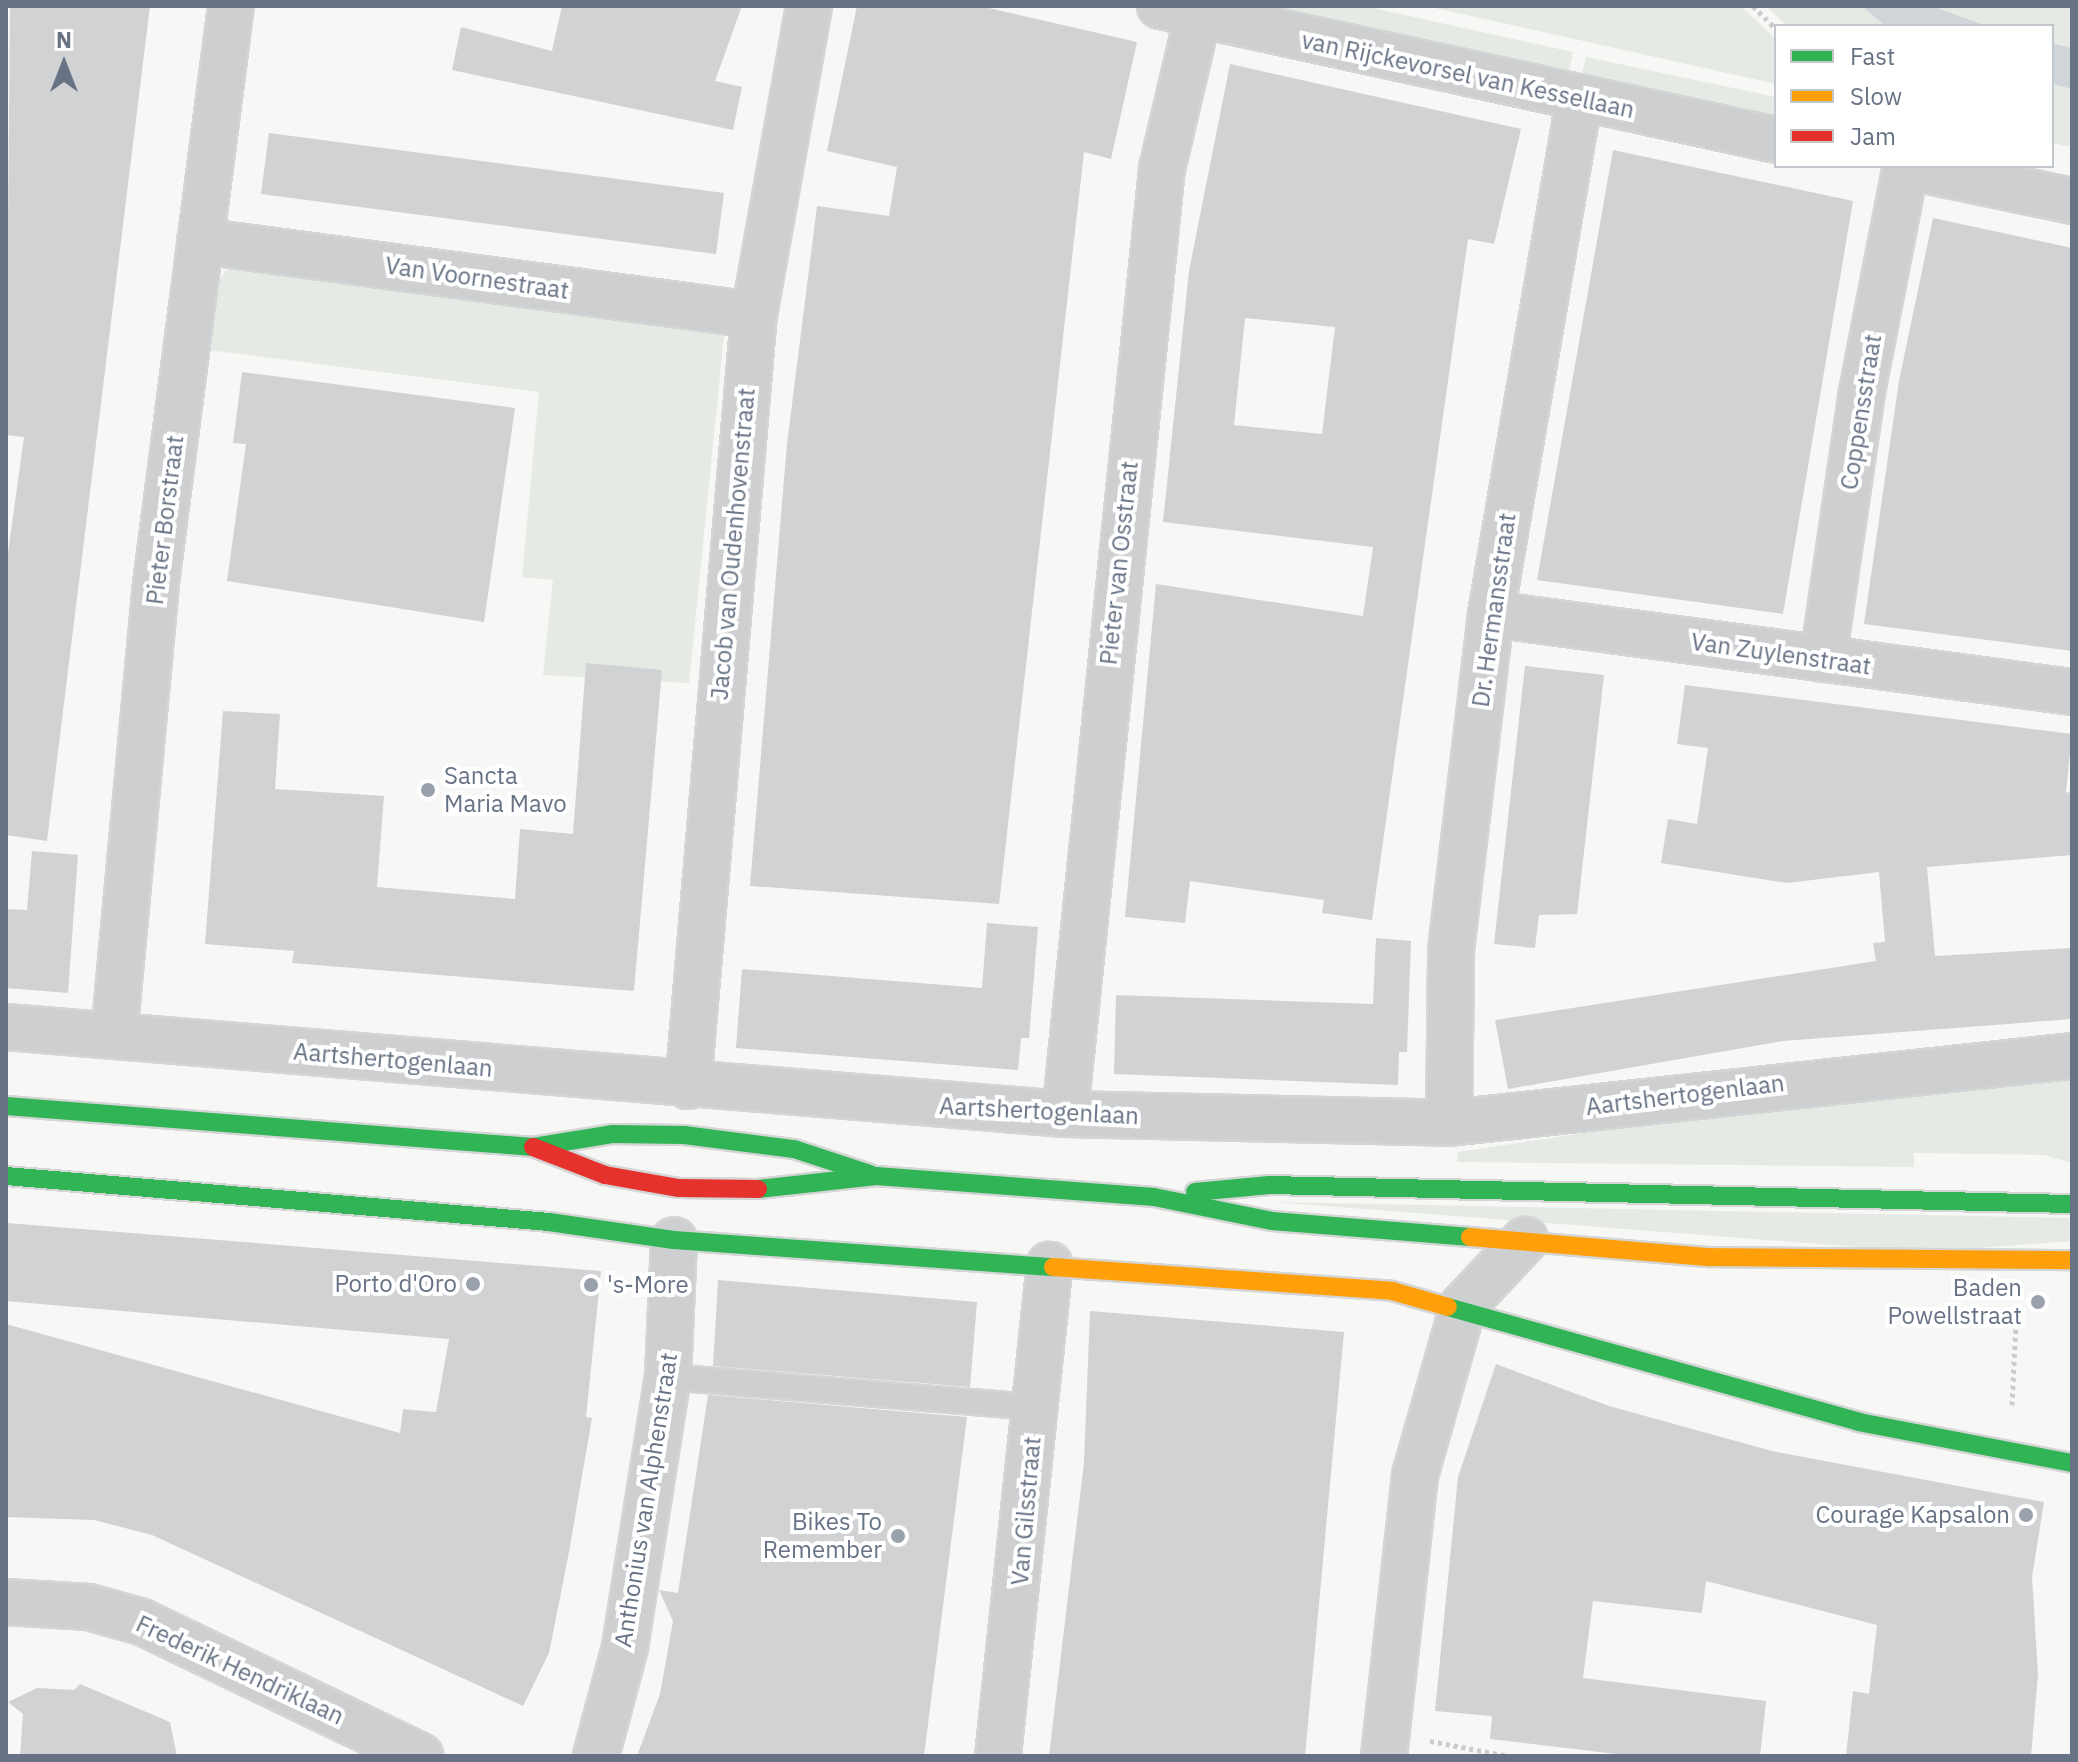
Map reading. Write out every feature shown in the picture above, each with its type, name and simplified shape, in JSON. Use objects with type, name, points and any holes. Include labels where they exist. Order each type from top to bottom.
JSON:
[{"type":"street","name":"Pieter Borstraat","points":[[114,1036],[155,591],[231,6]]},
{"type":"street","name":"Jacob van Oudenhovenstraat","points":[[688,1086],[754,315],[809,6]]},
{"type":"street","name":"van Rijckevorsel van Kessellaan","points":[[1179,11],[1579,101],[1774,140]]},
{"type":"street","name":"Pieter van Osstraat","points":[[1065,1114],[1179,11]]},
{"type":"street","name":"Dr. Hermansstraat","points":[[1449,1123],[1451,950],[1491,614],[1579,101]]},
{"type":"street","name":"Coppensstraat","points":[[1823,659],[1861,397],[1906,168]]},
{"type":"street","points":[[1915,168],[2072,201]]},
{"type":"street","name":"Van Voornestraat","points":[[200,241],[754,315]]},
{"type":"street","name":"Van Zuylenstraat","points":[[1491,614],[2072,692]]},
{"type":"street","name":"Aartshertogenlaan","points":[[6,1027],[688,1086],[1065,1114],[1449,1123],[2072,1056]]},
{"type":"street","points":[[6,1106],[533,1147],[612,1134],[684,1135],[794,1149],[876,1176]]},
{"type":"street","points":[[533,1147],[605,1175],[679,1188],[793,1190],[876,1176],[1154,1197],[1272,1221],[1710,1257],[2072,1260]]},
{"type":"street","points":[[6,1176],[549,1222],[674,1240],[1392,1291],[1463,1306],[1651,1369],[1859,1422],[2072,1463]]},
{"type":"street","points":[[1154,1197],[1270,1185],[2072,1204]]},
{"type":"street","name":"Anthonius van Alphenstraat","points":[[596,1756],[625,1647],[668,1377],[674,1240]]},
{"type":"street","points":[[1385,1746],[1415,1475],[1463,1306],[1525,1240]]},
{"type":"street","name":"Van Gilsstraat","points":[[998,1756],[1017,1607],[1050,1265]]},
{"type":"street","name":"Frederik Hendriklaan","points":[[6,1602],[89,1607],[142,1622],[420,1756]]},
{"type":"lane","points":[[668,1377],[1035,1407]]},
{"type":"path","points":[[1753,6],[1774,27]]},
{"type":"path","points":[[2010,1449],[2017,1303]]},
{"type":"path","points":[[1385,1746],[1509,1756]]},
{"type":"shaded area","points":[[1262,6],[1364,6],[1573,52],[1568,75]]},
{"type":"shaded area","points":[[1426,6],[1741,6],[1774,37],[1774,84]]},
{"type":"shaded area","points":[[1766,6],[1862,6],[1883,24],[1785,24]]},
{"type":"shaded area","points":[[1862,6],[1932,6],[1982,24],[1883,24]]},
{"type":"shaded area","points":[[1932,6],[2072,6],[2072,48],[2054,44],[2054,24],[1982,24]]},
{"type":"shaded area","points":[[2054,44],[2072,48],[2072,89],[2054,84]]},
{"type":"shaded area","points":[[1586,57],[1774,97],[1774,120],[1581,78]]},
{"type":"shaded area","points":[[2054,84],[2072,89],[2072,147],[2054,143]]},
{"type":"shaded area","points":[[231,264],[725,326],[689,683],[543,675],[553,580],[522,577],[539,392],[208,350],[216,284]]},
{"type":"shaded area","points":[[2072,1077],[2072,1163],[2044,1155],[1914,1153],[1914,1167],[1457,1162],[1458,1152],[1643,1124]]},
{"type":"shaded area","points":[[1273,1202],[2072,1218],[2072,1241],[1924,1252]]},
{"type":"building","points":[[10,6],[150,6],[47,841],[6,835],[6,567],[24,437],[6,435]]},
{"type":"building","points":[[562,6],[742,6],[715,81],[742,87],[733,130],[452,70],[461,27],[552,51]]},
{"type":"building","points":[[857,6],[980,6],[1137,42],[1111,159],[1084,152],[999,904],[750,886],[787,444],[817,206],[889,216],[897,167],[827,151]]},
{"type":"building","points":[[1230,64],[1521,129],[1494,244],[1468,239],[1372,920],[1322,913],[1324,900],[1190,881],[1185,923],[1125,917],[1156,584],[1363,616],[1373,547],[1163,522],[1189,271]],"holes":[[[1245,318],[1335,327],[1322,434],[1234,425]]]},
{"type":"building","points":[[269,133],[724,193],[716,254],[261,194]]},
{"type":"building","points":[[1613,150],[1853,201],[1783,614],[1537,580]]},
{"type":"building","points":[[1933,218],[2072,248],[2072,651],[1864,624],[1899,381]]},
{"type":"building","points":[[242,372],[515,408],[484,622],[227,581],[246,444],[233,443]]},
{"type":"building","points":[[586,663],[662,670],[634,991],[292,963],[294,951],[205,944],[223,711],[280,714],[275,789],[384,796],[377,887],[515,899],[520,829],[573,834]]},
{"type":"building","points":[[1525,666],[1604,675],[1577,914],[1539,915],[1535,948],[1494,944]]},
{"type":"building","points":[[1685,685],[2072,734],[2066,792],[2072,793],[2072,855],[1927,867],[1935,956],[2072,948],[2072,1019],[1783,1041],[1508,1089],[1495,1020],[1876,961],[1873,943],[1885,942],[1879,872],[1787,883],[1661,863],[1668,819],[1697,824],[1708,748],[1677,744]]},
{"type":"building","points":[[32,851],[78,855],[68,993],[6,988],[6,909],[27,910]]},
{"type":"building","points":[[987,923],[1038,927],[1029,1038],[1021,1038],[1018,1070],[736,1048],[742,969],[982,988]]},
{"type":"building","points":[[1376,938],[1411,941],[1407,1052],[1399,1052],[1398,1085],[1114,1074],[1116,995],[1373,1004]]},
{"type":"building","points":[[7,1223],[601,1271],[586,1417],[592,1418],[569,1552],[549,1653],[523,1706],[152,1535],[94,1520],[6,1517],[6,1324],[400,1433],[403,1409],[436,1412],[449,1339],[6,1301]]},
{"type":"building","points":[[718,1280],[977,1302],[970,1387],[713,1366]]},
{"type":"building","points":[[1090,1311],[1344,1332],[1305,1756],[1049,1756],[1084,1462]]},
{"type":"building","points":[[1496,1364],[1609,1406],[1772,1451],[2044,1502],[2032,1577],[2038,1674],[2031,1756],[1846,1756],[1853,1691],[1869,1694],[1877,1625],[1706,1581],[1702,1613],[1593,1601],[1583,1678],[1766,1701],[1760,1756],[1633,1756],[1490,1739],[1492,1716],[1435,1711],[1458,1477]]},
{"type":"building","points":[[708,1395],[967,1417],[924,1756],[637,1756],[660,1694],[673,1621],[659,1590],[678,1593]]},
{"type":"building","points":[[80,1684],[170,1722],[177,1756],[20,1756],[23,1714],[8,1702],[37,1688],[74,1690]]},
{"type":"traffic: fast","points":[[6,1106],[533,1147],[612,1134],[684,1135],[794,1149],[870,1174]]},
{"type":"traffic: fast","points":[[6,1176],[549,1222],[674,1240],[1053,1267]]},
{"type":"traffic: fast","points":[[758,1189],[876,1176],[1154,1197],[1272,1221],[1470,1237]]},
{"type":"traffic: fast","points":[[1195,1192],[1270,1185],[2072,1204]]},
{"type":"traffic: fast","points":[[1448,1307],[1859,1422],[2072,1463]]},
{"type":"traffic: slow","points":[[1470,1237],[1710,1257],[2072,1260]]},
{"type":"traffic: slow","points":[[1053,1267],[1392,1291],[1448,1307]]},
{"type":"traffic: jam","points":[[533,1147],[605,1175],[679,1188],[758,1189]]},
{"type":"place","name":"Sancta Maria Mavo","points":[[428,790]]},
{"type":"place","name":"Porto d'Oro","points":[[473,1284]]},
{"type":"place","name":"'s-More","points":[[591,1285]]},
{"type":"place","name":"Baden Powellstraat","points":[[2038,1302]]},
{"type":"place","name":"Courage Kapsalon","points":[[2026,1515]]},
{"type":"place","name":"Bikes To Remember","points":[[898,1536]]}]
